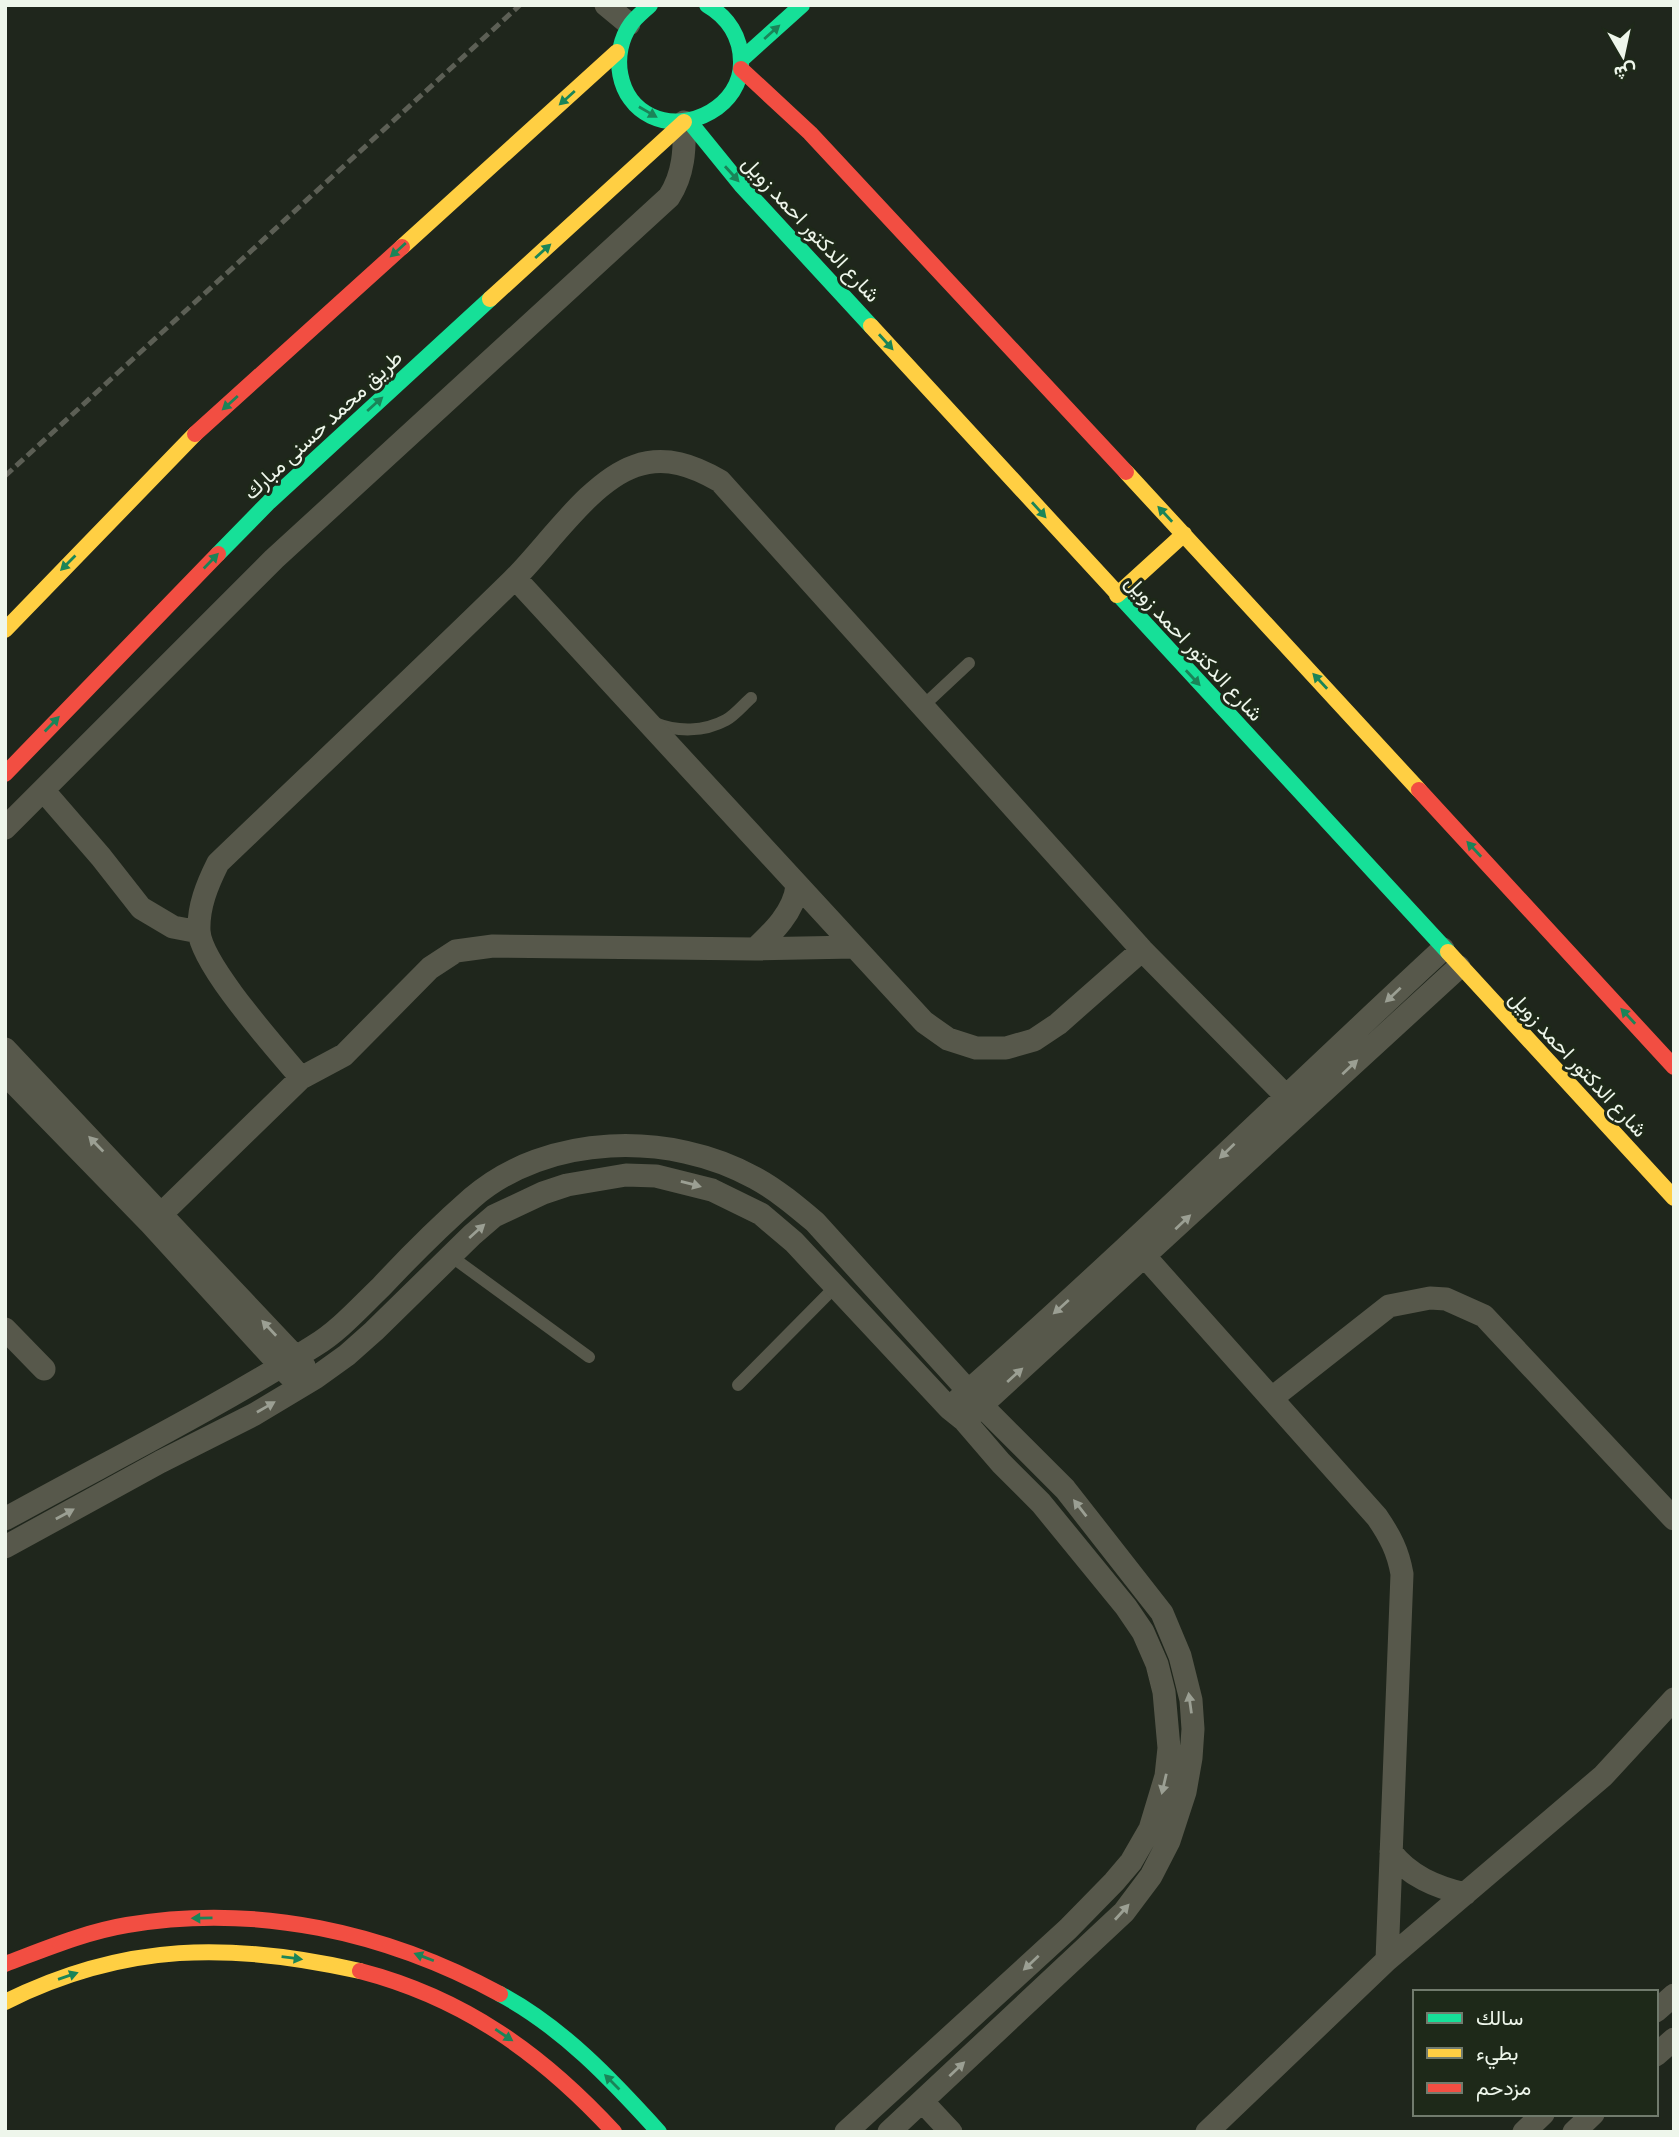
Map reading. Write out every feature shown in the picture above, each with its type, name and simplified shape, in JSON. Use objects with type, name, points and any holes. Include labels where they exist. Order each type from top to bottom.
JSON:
[{"type":"main road","points":[[5,630],[194,435],[617,52],[629,24],[638,13],[650,5]]},
{"type":"main road","points":[[707,5],[729,22],[738,40],[741,64],[810,133],[1184,534],[1674,1067]]},
{"type":"main road","points":[[741,64],[802,5]]},
{"type":"main road","points":[[617,52],[623,88],[634,103],[649,114],[666,121],[687,122]]},
{"type":"main road","name":"طريق محمد حسنى مبارك","points":[[5,774],[269,502],[687,122],[708,116],[724,104],[735,88],[741,64]]},
{"type":"main road","name":"شارع الدكتور احمد زويل","points":[[687,122],[1117,596],[1674,1198]]},
{"type":"main road","points":[[1117,596],[1184,534]]},
{"type":"main road","points":[[5,1964],[91,1934],[129,1925],[184,1919],[268,1919],[337,1930],[404,1949],[449,1967],[498,1992],[548,2025],[586,2056],[659,2132]]},
{"type":"main road","points":[[5,2002],[33,1988],[107,1962],[175,1953],[244,1952],[313,1960],[379,1976],[443,2001],[504,2033],[557,2077],[614,2132]]},
{"type":"street","points":[[606,5],[629,24]]},
{"type":"street","points":[[5,828],[274,559],[669,197],[678,184],[682,169],[687,122]]},
{"type":"street","points":[[301,1078],[218,974],[205,951],[199,932],[202,900],[218,863],[515,578],[610,478],[636,465],[666,461],[695,467],[720,481],[1142,950],[1285,1095]]},
{"type":"street","points":[[515,578],[924,1022],[948,1039],[976,1048],[1006,1048],[1034,1040],[1058,1024],[1142,950]]},
{"type":"street","points":[[43,790],[141,908],[173,928],[199,932]]},
{"type":"street","points":[[755,949],[775,931],[788,912],[797,886]]},
{"type":"street","points":[[156,1219],[301,1078],[344,1055],[430,968],[456,951],[493,946],[755,949],[855,947]]},
{"type":"street","points":[[1139,1250],[1285,1095],[1443,948]]},
{"type":"street","points":[[966,1406],[1459,967]]},
{"type":"street","points":[[5,1048],[156,1219],[308,1383]]},
{"type":"street","points":[[5,1074],[156,1219]]},
{"type":"street","points":[[5,1519],[288,1361],[331,1334],[474,1196],[513,1170],[555,1155],[601,1147],[647,1146],[684,1151],[720,1162],[754,1177],[786,1198],[815,1222],[966,1406],[1001,1463],[1041,1503],[1126,1607],[1143,1632],[1157,1664],[1164,1692],[1169,1748],[1166,1776],[1150,1829],[1131,1863],[1057,1938],[846,2132]]},
{"type":"street","points":[[5,1547],[308,1383],[365,1339],[495,1216],[543,1192],[626,1175],[656,1176],[712,1190],[761,1214],[794,1242],[836,1286],[966,1406],[1065,1489],[1162,1613],[1180,1656],[1191,1700],[1193,1729],[1185,1791],[1169,1841],[1151,1875],[1124,1912],[889,2132]]},
{"type":"street","points":[[1139,1250],[1377,1517],[1399,1555],[1402,1574],[1387,1960]]},
{"type":"street","points":[[1272,1398],[1389,1306],[1430,1298],[1446,1299],[1484,1316],[1674,1519]]},
{"type":"street","points":[[5,1329],[44,1369]]},
{"type":"street","points":[[1207,2132],[1387,1960],[1603,1776],[1674,1699]]},
{"type":"street","points":[[1391,1852],[1399,1863],[1413,1874],[1445,1889],[1465,1894]]},
{"type":"street","points":[[1658,2009],[1674,1995]]},
{"type":"street","points":[[1658,2053],[1674,2039]]},
{"type":"street","points":[[922,2101],[951,2132]]},
{"type":"street","points":[[1524,2132],[1541,2116]]},
{"type":"street","points":[[1574,2132],[1591,2116]]},
{"type":"lane","points":[[923,706],[969,663]]},
{"type":"lane","points":[[645,719],[664,727],[686,730],[707,728],[727,720],[751,698]]},
{"type":"lane","points":[[452,1256],[589,1357]]},
{"type":"lane","points":[[738,1385],[836,1286]]},
{"type":"railway","points":[[5,476],[520,5]]},
{"type":"traffic: fast","points":[[650,5],[633,21],[624,36],[620,48],[620,75],[624,88],[640,109],[666,121],[681,121],[711,112],[733,91],[739,77],[741,62],[736,36],[721,15],[707,5]]},
{"type":"traffic: fast","points":[[742,59],[802,5]]},
{"type":"traffic: fast","points":[[689,121],[741,185],[871,326]]},
{"type":"traffic: fast","points":[[218,554],[269,502],[490,299]]},
{"type":"traffic: fast","points":[[1116,592],[1448,952]]},
{"type":"traffic: fast","points":[[500,1994],[523,2007],[565,2038],[604,2074],[659,2132]]},
{"type":"traffic: slow","points":[[402,247],[617,52]]},
{"type":"traffic: slow","points":[[490,299],[684,122]]},
{"type":"traffic: slow","points":[[871,326],[1116,592]]},
{"type":"traffic: slow","points":[[5,630],[195,434]]},
{"type":"traffic: slow","points":[[1126,472],[1419,790]]},
{"type":"traffic: slow","points":[[1117,595],[1184,534]]},
{"type":"traffic: slow","points":[[1448,952],[1674,1198]]},
{"type":"traffic: slow","points":[[5,2002],[49,1982],[93,1968],[136,1958],[179,1953],[267,1955],[360,1971]]},
{"type":"traffic: jam","points":[[741,69],[810,133],[1126,472]]},
{"type":"traffic: jam","points":[[195,434],[402,247]]},
{"type":"traffic: jam","points":[[5,774],[218,554]]},
{"type":"traffic: jam","points":[[1419,790],[1674,1067]]},
{"type":"traffic: jam","points":[[5,1964],[111,1928],[175,1919],[224,1918],[272,1921],[366,1939],[457,1972],[500,1994]]},
{"type":"traffic: jam","points":[[360,1971],[398,1982],[433,1997],[499,2032],[559,2078],[614,2132]]}]
